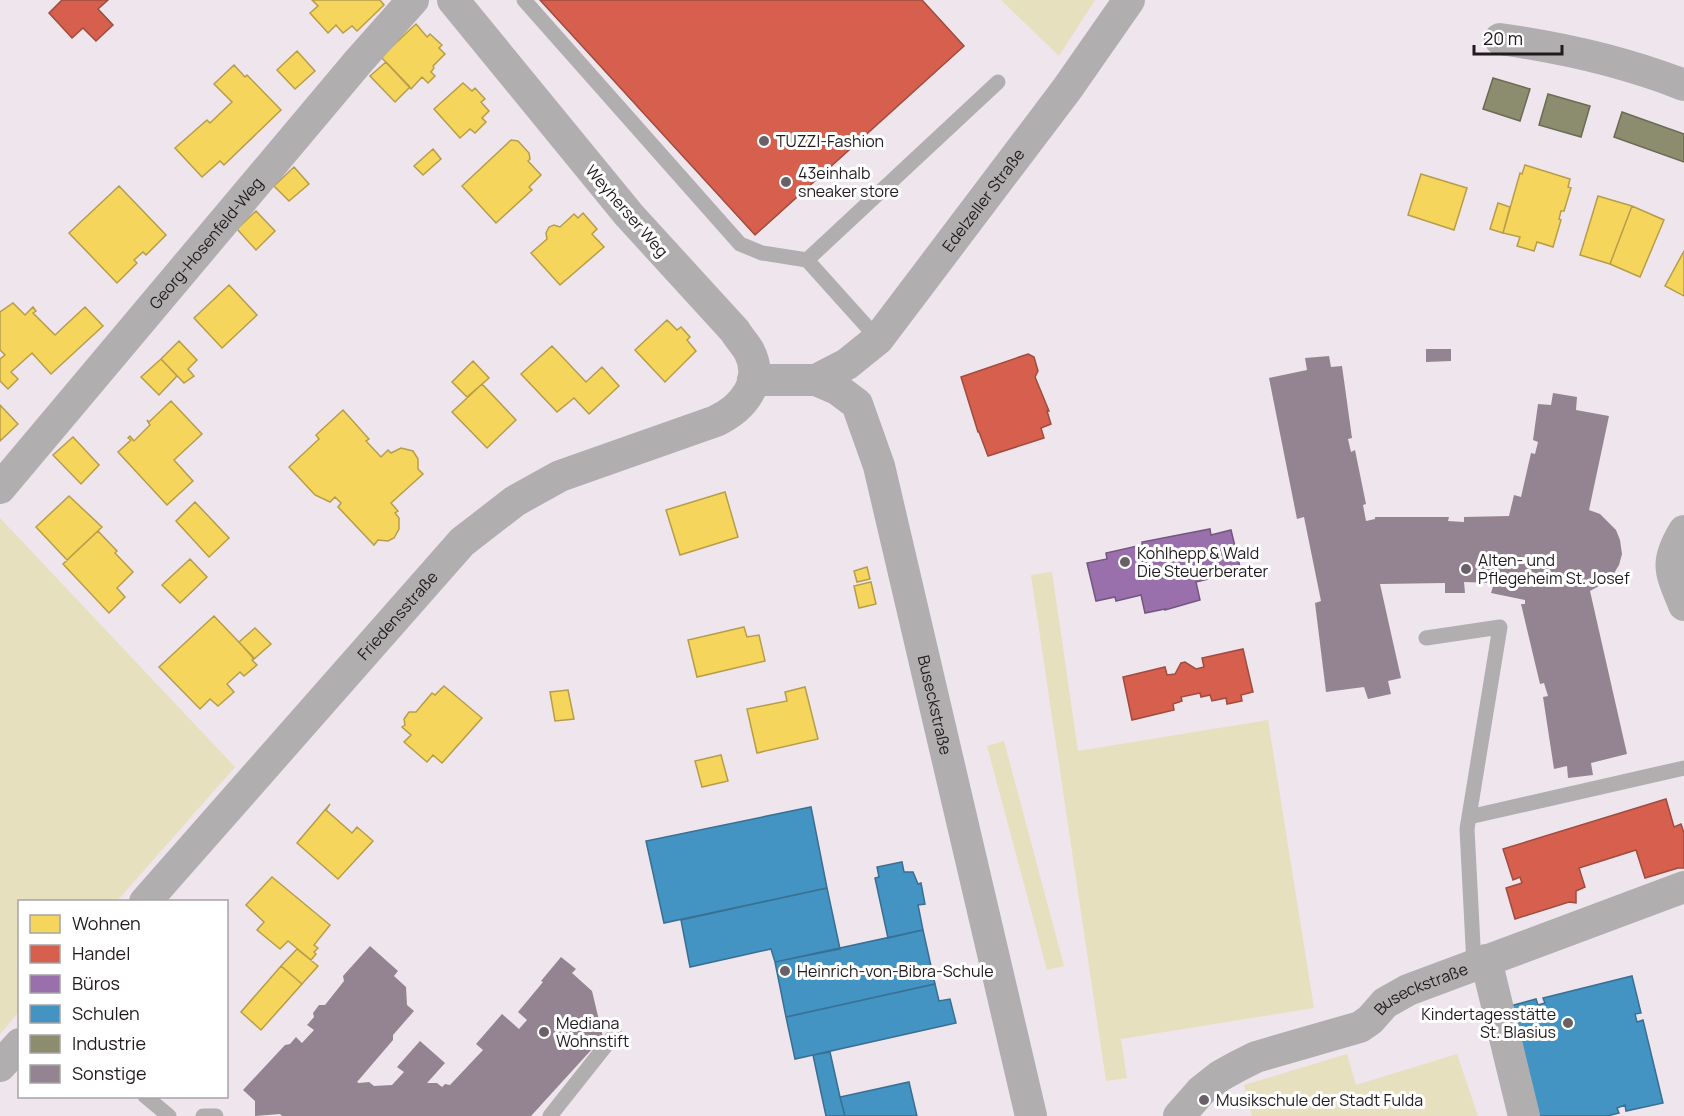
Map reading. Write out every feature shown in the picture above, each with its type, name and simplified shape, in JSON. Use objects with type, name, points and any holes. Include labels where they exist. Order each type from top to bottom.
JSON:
[{"type":"street","name":"Georg-Hosenfeld-Weg","points":[[0,488],[358,62],[413,0]]},
{"type":"street","name":"Weyherser Weg","points":[[453,0],[629,214],[735,331],[749,351],[754,366],[753,380]]},
{"type":"street","name":"Edelzeller Straße","points":[[816,380],[847,364],[878,339],[1067,89],[1129,0]]},
{"type":"street","points":[[1500,39],[1565,49],[1641,69],[1684,85]]},
{"type":"street","name":"Buseckstraße","points":[[753,380],[816,380],[837,388],[857,404],[879,466],[1031,1116]]},
{"type":"street","name":"Friedensstraße","points":[[147,900],[462,542],[515,501],[560,476],[730,414],[742,405],[749,394],[753,380]]},
{"type":"street","points":[[1684,531],[1674,548],[1671,560],[1671,573],[1684,605]]},
{"type":"street","name":"Buseckstraße","points":[[1179,1116],[1201,1091],[1238,1065],[1279,1050],[1350,1031],[1370,1020],[1394,996],[1684,887]]},
{"type":"street","points":[[1480,963],[1524,1116]]},
{"type":"street","points":[[0,1066],[18,1046]]},
{"type":"lane","points":[[524,0],[740,244],[762,253],[807,260],[878,339]]},
{"type":"lane","points":[[807,260],[998,82]]},
{"type":"lane","points":[[1426,638],[1500,627],[1467,830],[1480,963]]},
{"type":"lane","points":[[1469,817],[1684,768]]},
{"type":"lane","points":[[550,1116],[615,1034]]},
{"type":"lane","points":[[147,1098],[169,1116]]},
{"type":"lane","points":[[203,1116],[216,1116]]},
{"type":"shaded area","points":[[1001,0],[1095,0],[1059,56]]},
{"type":"shaded area","points":[[0,518],[235,767],[118,900],[18,900],[18,1013],[0,1034]]},
{"type":"shaded area","points":[[1052,572],[1078,751],[1268,720],[1314,1008],[1121,1039],[1127,1078],[1106,1081],[1031,575]]},
{"type":"shaded area","points":[[1004,741],[1064,966],[1047,970],[987,746]]},
{"type":"shaded area","points":[[1347,1054],[1356,1085],[1457,1054],[1478,1116],[1252,1116],[1244,1085]]},
{"type":"building: Wohnen","points":[[312,0],[380,0],[384,5],[357,31],[352,26],[343,33],[336,25],[328,33],[310,13],[318,6]]},
{"type":"building: Wohnen","points":[[416,24],[427,37],[430,34],[442,45],[439,48],[445,54],[433,66],[431,72],[435,76],[428,83],[422,77],[411,89],[381,57]]},
{"type":"building: Wohnen","points":[[297,51],[315,71],[295,89],[277,70]]},
{"type":"building: Wohnen","points":[[386,62],[410,87],[395,102],[370,76]]},
{"type":"building: Wohnen","points":[[234,65],[281,110],[224,165],[220,161],[202,177],[175,148],[207,120],[210,123],[232,102],[214,84]]},
{"type":"building: Wohnen","points":[[463,83],[472,91],[475,88],[485,99],[481,102],[489,111],[482,118],[486,122],[475,133],[470,129],[460,138],[434,109]]},
{"type":"building: Wohnen","points":[[511,140],[518,141],[529,153],[528,161],[541,175],[529,187],[532,190],[496,223],[462,186]]},
{"type":"building: Wohnen","points":[[433,149],[441,159],[423,175],[414,166]]},
{"type":"building: Wohnen","points":[[1525,165],[1570,179],[1568,187],[1571,188],[1564,211],[1561,211],[1559,219],[1561,220],[1553,247],[1537,242],[1534,251],[1517,246],[1520,237],[1503,233],[1520,173],[1522,174]]},
{"type":"building: Wohnen","points":[[294,167],[309,184],[289,201],[274,186]]},
{"type":"building: Wohnen","points":[[1421,174],[1467,188],[1454,230],[1408,215]]},
{"type":"building: Wohnen","points":[[119,186],[166,235],[146,255],[143,252],[134,260],[137,263],[117,283],[69,233]]},
{"type":"building: Wohnen","points":[[1598,196],[1632,206],[1610,264],[1580,255]]},
{"type":"building: Wohnen","points":[[1498,203],[1510,207],[1503,233],[1490,229]]},
{"type":"building: Wohnen","points":[[1632,206],[1664,220],[1640,277],[1610,264]]},
{"type":"building: Wohnen","points":[[256,211],[275,231],[256,250],[237,229]]},
{"type":"building: Wohnen","points":[[583,213],[597,229],[592,234],[604,247],[560,285],[531,253],[547,239],[546,233],[549,227],[554,225],[560,227],[574,214],[578,218]]},
{"type":"building: Wohnen","points":[[1684,251],[1684,296],[1665,286]]},
{"type":"building: Wohnen","points":[[229,285],[257,315],[222,348],[194,318]]},
{"type":"building: Wohnen","points":[[13,303],[25,315],[33,307],[36,311],[33,313],[55,335],[85,307],[103,326],[51,374],[32,353],[11,372],[18,379],[8,389],[0,381],[0,359],[5,355],[0,350],[0,312]]},
{"type":"building: Wohnen","points":[[667,320],[677,330],[681,327],[690,337],[687,340],[696,351],[665,382],[635,350]]},
{"type":"building: Wohnen","points":[[179,341],[197,360],[188,369],[194,376],[184,383],[161,359]]},
{"type":"building: Wohnen","points":[[552,346],[586,382],[602,367],[619,386],[589,414],[574,398],[557,412],[521,374]]},
{"type":"building: Wohnen","points":[[161,359],[177,376],[159,395],[141,377]]},
{"type":"building: Wohnen","points":[[473,361],[489,378],[467,397],[452,382]]},
{"type":"building: Wohnen","points":[[482,384],[516,420],[487,448],[452,412]]},
{"type":"building: Wohnen","points":[[171,401],[202,434],[174,460],[193,481],[167,505],[118,452],[131,440],[128,438],[130,436],[134,441],[150,425],[147,420],[149,422]]},
{"type":"building: Wohnen","points":[[0,405],[18,424],[0,441]]},
{"type":"building: Wohnen","points":[[343,410],[369,439],[366,441],[381,457],[388,450],[391,453],[401,448],[413,451],[418,459],[418,469],[423,474],[391,503],[398,511],[395,513],[399,518],[399,529],[394,538],[388,541],[378,540],[374,545],[338,507],[341,503],[335,497],[330,502],[315,495],[289,467],[319,439],[316,435]]},
{"type":"building: Wohnen","points":[[73,437],[99,465],[81,484],[53,455]]},
{"type":"building: Wohnen","points":[[725,492],[738,537],[680,555],[666,510]]},
{"type":"building: Wohnen","points":[[69,496],[102,527],[67,560],[36,527]]},
{"type":"building: Wohnen","points":[[195,502],[229,538],[209,557],[176,521]]},
{"type":"building: Wohnen","points":[[98,531],[133,572],[117,588],[125,597],[109,613],[63,564]]},
{"type":"building: Wohnen","points":[[190,559],[207,577],[180,603],[162,585]]},
{"type":"building: Wohnen","points":[[867,567],[870,579],[857,582],[854,571]]},
{"type":"building: Wohnen","points":[[871,582],[876,604],[859,608],[854,586]]},
{"type":"building: Wohnen","points":[[214,616],[254,658],[252,660],[257,665],[244,676],[240,672],[227,684],[234,692],[218,706],[210,699],[200,709],[159,667]]},
{"type":"building: Wohnen","points":[[744,627],[747,637],[759,635],[765,661],[697,677],[688,640]]},
{"type":"building: Wohnen","points":[[255,628],[271,644],[254,659],[239,642]]},
{"type":"building: Wohnen","points":[[444,686],[482,718],[442,763],[433,755],[427,762],[404,742],[411,735],[402,727],[405,725],[404,719],[409,712],[416,712],[432,693],[435,695]]},
{"type":"building: Wohnen","points":[[805,687],[818,739],[757,753],[747,709],[787,701],[785,692]]},
{"type":"building: Wohnen","points":[[568,690],[574,719],[555,721],[550,692]]},
{"type":"building: Wohnen","points":[[721,755],[728,781],[702,787],[695,761]]},
{"type":"building: Wohnen","points":[[330,804],[326,810],[352,833],[357,827],[373,841],[338,879],[297,843]]},
{"type":"building: Wohnen","points":[[272,877],[330,925],[314,945],[318,948],[311,960],[288,941],[280,949],[257,930],[264,922],[246,905]]},
{"type":"building: Wohnen","points":[[297,949],[318,966],[302,984],[281,966]]},
{"type":"building: Wohnen","points":[[281,966],[302,984],[261,1030],[241,1012]]},
{"type":"building: Handel","points":[[62,0],[108,0],[98,9],[113,25],[96,41],[83,28],[72,38],[49,13]]},
{"type":"building: Handel","name":"TUZZI-Fashion","points":[[540,0],[922,0],[964,46],[755,235]]},
{"type":"building: Handel","points":[[1028,354],[1034,357],[1038,371],[1035,377],[1049,411],[1047,411],[1051,424],[1041,428],[1044,438],[988,456],[961,377]]},
{"type":"building: Handel","points":[[1243,649],[1253,692],[1241,695],[1242,701],[1227,704],[1226,698],[1212,701],[1210,695],[1201,697],[1200,693],[1181,697],[1182,701],[1173,704],[1174,710],[1132,720],[1123,677],[1165,667],[1167,675],[1175,674],[1181,663],[1185,662],[1196,669],[1204,667],[1202,658]]},
{"type":"building: Handel","points":[[1666,799],[1674,827],[1681,824],[1684,833],[1684,868],[1645,878],[1636,850],[1579,868],[1585,887],[1576,891],[1576,903],[1569,902],[1515,919],[1506,888],[1522,883],[1520,877],[1513,880],[1503,849]]},
{"type":"building: Büros","points":[[1210,529],[1211,535],[1231,530],[1241,571],[1196,582],[1200,600],[1145,613],[1141,595],[1116,601],[1115,597],[1096,601],[1087,563],[1107,559],[1106,553],[1142,545],[1142,542]]},
{"type":"building: Schulen","points":[[811,807],[827,888],[664,923],[646,841]]},
{"type":"building: Schulen","points":[[902,862],[904,872],[913,872],[918,884],[921,883],[925,904],[918,905],[923,930],[888,938],[875,878],[879,877],[877,867]]},
{"type":"building: Schulen","points":[[827,888],[840,949],[775,962],[771,949],[690,967],[681,920]]},
{"type":"building: Schulen","points":[[923,930],[935,984],[786,1017],[775,962]]},
{"type":"building: Schulen","points":[[1632,976],[1641,1013],[1635,1014],[1637,1022],[1643,1020],[1663,1103],[1626,1111],[1625,1105],[1617,1108],[1619,1113],[1607,1116],[1532,1116],[1506,1007],[1536,999],[1538,1005],[1545,1003],[1543,998]]},
{"type":"building: Schulen","points":[[935,984],[939,1001],[950,999],[956,1023],[795,1059],[786,1017]]},
{"type":"building: Schulen","points":[[830,1052],[845,1116],[826,1116],[813,1055]]},
{"type":"building: Schulen","points":[[909,1082],[917,1116],[845,1116],[840,1097]]},
{"type":"building: Industrie","points":[[1493,78],[1530,89],[1520,121],[1483,109]]},
{"type":"building: Industrie","points":[[1548,94],[1590,106],[1581,137],[1539,125]]},
{"type":"building: Industrie","points":[[1622,112],[1684,134],[1684,162],[1614,137]]},
{"type":"building: Sonstige","points":[[1426,349],[1451,349],[1451,361],[1426,362]]},
{"type":"building: Sonstige","name":"Alten- und Pflegeheim St. Josef","points":[[1329,356],[1331,367],[1342,366],[1352,438],[1348,439],[1351,452],[1355,450],[1366,504],[1363,505],[1366,521],[1375,519],[1375,517],[1449,517],[1448,521],[1464,522],[1464,517],[1509,516],[1514,495],[1521,497],[1531,453],[1535,454],[1538,442],[1533,440],[1538,404],[1551,405],[1553,393],[1577,397],[1576,410],[1609,416],[1589,510],[1600,514],[1616,530],[1622,554],[1619,565],[1610,580],[1590,591],[1627,754],[1591,763],[1593,775],[1568,778],[1567,766],[1554,769],[1543,697],[1548,696],[1544,683],[1540,684],[1521,604],[1525,604],[1525,600],[1491,593],[1494,583],[1464,582],[1465,593],[1445,593],[1445,583],[1380,584],[1401,678],[1388,681],[1391,694],[1368,699],[1364,687],[1326,692],[1315,603],[1321,601],[1304,517],[1297,519],[1269,378],[1307,370],[1305,358]]},
{"type":"building: Sonstige","name":"Mediana Wohnstift","points":[[370,946],[398,971],[394,976],[406,987],[407,1005],[414,1011],[357,1082],[359,1083],[369,1082],[374,1086],[392,1085],[404,1072],[397,1067],[420,1041],[445,1063],[427,1083],[437,1083],[442,1087],[445,1084],[450,1085],[483,1050],[476,1044],[502,1014],[519,1029],[527,1020],[518,1012],[561,957],[576,969],[572,973],[592,991],[603,1037],[531,1116],[282,1116],[280,1114],[255,1116],[255,1101],[243,1090],[285,1045],[290,1044],[296,1037],[302,1043],[314,1030],[307,1025],[314,1017],[313,1013],[319,1005],[325,1005],[344,981],[343,976]]},
{"type":"place","name":"TUZZI-Fashion","points":[[764,141]]},
{"type":"place","name":"43einhalb sneaker store","points":[[786,182]]},
{"type":"place","name":"Kohlhepp & Wald Die Steuerberater","points":[[1125,562]]},
{"type":"place","name":"Alten- und Pflegeheim St. Josef","points":[[1466,569]]},
{"type":"place","name":"Heinrich-von-Bibra-Schule","points":[[785,971]]},
{"type":"place","name":"Kindertagesstätte St. Blasius","points":[[1568,1023]]},
{"type":"place","name":"Mediana Wohnstift","points":[[544,1032]]},
{"type":"place","name":"Musikschule der Stadt Fulda","points":[[1204,1100]]}]
